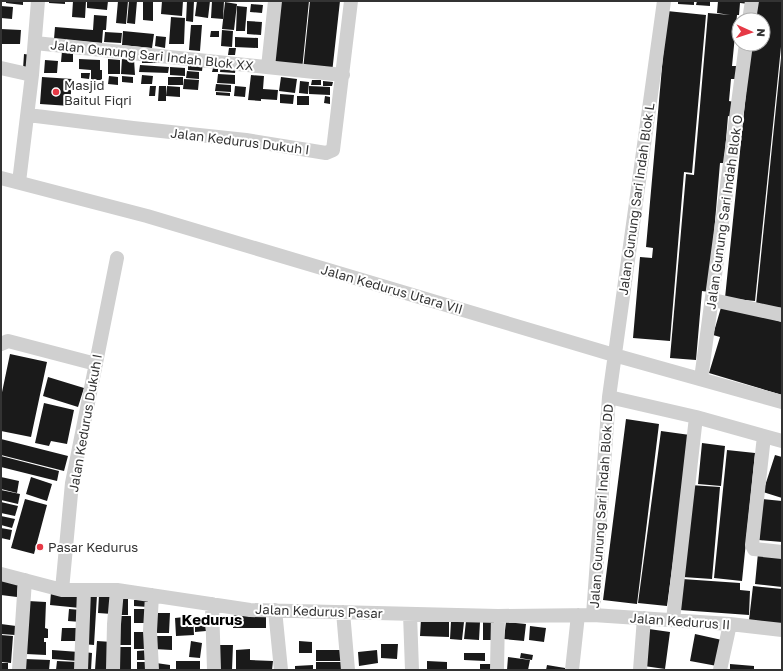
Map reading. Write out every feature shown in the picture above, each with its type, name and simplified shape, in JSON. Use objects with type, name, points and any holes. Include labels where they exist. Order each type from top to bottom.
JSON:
[{"type":"street","points":[[19,182],[28,115],[38,1]]},
{"type":"street","points":[[268,67],[272,1]]},
{"type":"street","points":[[343,75],[351,1]]},
{"type":"street","name":"Jalan Gunung Sari Indah Blok L","points":[[609,397],[664,1]]},
{"type":"street","points":[[750,12],[752,1]]},
{"type":"street","name":"Jalan Gunung Sari Indah Blok XX","points":[[35,43],[343,75]]},
{"type":"street","name":"Jalan Gunung Sari Indah Blok O","points":[[701,379],[713,300],[745,52]]},
{"type":"street","points":[[1,68],[32,75]]},
{"type":"street","name":"Jalan Kedurus Dukuh I","points":[[28,115],[246,140],[326,153],[333,150],[343,75]]},
{"type":"street","name":"Jalan Kedurus Utara VII","points":[[1,178],[147,216],[614,355],[782,402]]},
{"type":"street","name":"Jalan Kedurus Dukuh I","points":[[62,590],[72,483],[117,258]]},
{"type":"street","points":[[713,300],[782,315]]},
{"type":"street","points":[[1,344],[8,341],[96,364]]},
{"type":"street","points":[[609,397],[696,417],[782,441]]},
{"type":"street","name":"Jalan Gunung Sari Indah Blok DD","points":[[592,615],[609,397]]},
{"type":"street","points":[[673,620],[696,417]]},
{"type":"street","points":[[764,436],[752,545],[754,549],[782,552]]},
{"type":"street","name":"Jalan Kedurus Pasar","points":[[1,574],[62,590],[117,590],[250,610],[498,616],[578,615]]},
{"type":"street","points":[[19,670],[25,580]]},
{"type":"street","points":[[81,670],[84,590]]},
{"type":"street","points":[[113,670],[114,612],[117,590]]},
{"type":"street","points":[[152,595],[150,631],[152,670]]},
{"type":"street","points":[[212,604],[214,670]]},
{"type":"street","points":[[275,610],[281,670]]},
{"type":"street","points":[[343,612],[348,670]]},
{"type":"street","points":[[410,614],[412,670]]},
{"type":"street","points":[[572,670],[578,615]]},
{"type":"street","name":"Jalan Kedurus II","points":[[578,615],[730,624],[782,630]]},
{"type":"street","points":[[497,670],[498,616]]},
{"type":"street","points":[[640,670],[644,618]]},
{"type":"street","points":[[720,670],[730,624]]},
{"type":"building","points":[[6,1],[23,1],[23,5],[6,3]]},
{"type":"building","points":[[49,1],[65,1],[65,4],[49,3]]},
{"type":"building","points":[[73,1],[86,1],[85,18],[72,17]]},
{"type":"building","points":[[87,1],[108,1],[107,10],[87,8]]},
{"type":"building","points":[[118,1],[128,1],[126,24],[116,23]]},
{"type":"building","points":[[129,1],[137,1],[135,24],[127,23]]},
{"type":"building","points":[[143,1],[153,1],[153,21],[143,20]]},
{"type":"building","points":[[162,1],[183,1],[182,16],[161,14]]},
{"type":"building","points":[[187,1],[194,1],[193,22],[186,21]]},
{"type":"building","points":[[197,1],[210,1],[208,18],[195,16]]},
{"type":"building","points":[[212,1],[224,1],[223,19],[211,18]]},
{"type":"building","points":[[279,1],[309,1],[302,70],[272,66]]},
{"type":"building","points":[[310,1],[340,1],[332,73],[303,70]]},
{"type":"building","points":[[678,1],[694,1],[694,5],[678,4]]},
{"type":"building","points":[[697,1],[710,1],[710,6],[696,5]]},
{"type":"building","points":[[718,1],[750,1],[749,4],[740,3],[739,12],[731,12],[731,52],[733,52],[732,66],[737,66],[735,79],[731,79],[729,101],[734,102],[732,117],[728,116],[724,163],[720,163],[709,292],[702,291],[696,360],[670,358],[686,174],[694,175],[708,13],[730,15],[717,13]]},
{"type":"building","points":[[755,1],[782,1],[782,37],[755,301],[725,298],[750,52],[771,52],[771,12],[754,12]]},
{"type":"building","points":[[225,2],[237,4],[234,30],[222,29]]},
{"type":"building","points":[[251,4],[263,5],[262,13],[250,12]]},
{"type":"building","points":[[1,6],[13,7],[12,19],[1,18]]},
{"type":"building","points":[[237,6],[247,7],[245,31],[236,31]]},
{"type":"building","points":[[667,11],[706,15],[692,173],[684,172],[670,341],[633,338],[640,257],[652,258],[653,248],[646,247]]},
{"type":"building","points":[[94,15],[107,16],[106,30],[103,30],[102,43],[54,39],[55,27],[93,30]]},
{"type":"building","points":[[171,17],[185,18],[184,44],[169,44]]},
{"type":"building","points":[[247,21],[262,22],[261,35],[247,34]]},
{"type":"building","points":[[191,25],[202,25],[200,51],[189,50]]},
{"type":"building","points":[[1,29],[21,30],[20,44],[1,44]]},
{"type":"building","points":[[222,30],[233,31],[232,47],[221,46]]},
{"type":"building","points":[[123,31],[154,34],[152,48],[122,45]]},
{"type":"building","points":[[211,31],[219,31],[219,37],[210,37]]},
{"type":"building","points":[[105,32],[122,33],[121,43],[104,42]]},
{"type":"building","points":[[156,36],[166,37],[165,48],[155,46]]},
{"type":"building","points":[[235,37],[258,38],[258,48],[235,47]]},
{"type":"building","points":[[229,48],[236,48],[235,55],[228,55]]},
{"type":"building","points":[[62,51],[73,52],[73,62],[61,62]]},
{"type":"building","points":[[24,54],[31,55],[29,70],[23,69]]},
{"type":"building","points":[[122,58],[134,59],[135,75],[121,74]]},
{"type":"building","points":[[142,58],[157,58],[157,63],[142,63]]},
{"type":"building","points":[[782,58],[782,308],[756,305]]},
{"type":"building","points":[[79,59],[100,60],[102,80],[91,80],[91,70],[79,69]]},
{"type":"building","points":[[108,59],[120,60],[120,74],[108,74]]},
{"type":"building","points":[[45,60],[58,61],[57,73],[44,73]]},
{"type":"building","points":[[188,62],[203,63],[202,71],[188,70]]},
{"type":"building","points":[[218,64],[218,72],[212,72],[213,68]]},
{"type":"building","points":[[221,64],[236,65],[235,73],[220,72]]},
{"type":"building","points":[[140,65],[169,67],[168,73],[139,72]]},
{"type":"building","points":[[170,67],[185,68],[185,76],[170,75]]},
{"type":"building","points":[[187,71],[199,72],[199,79],[186,78]]},
{"type":"building","points":[[81,73],[90,73],[89,79],[81,78]]},
{"type":"building","points":[[218,74],[235,75],[235,84],[217,83]]},
{"type":"building","points":[[142,75],[153,76],[152,84],[141,84]]},
{"type":"building","points":[[251,75],[264,76],[263,89],[278,90],[277,100],[248,100]]},
{"type":"building","points":[[109,76],[118,77],[118,85],[108,84]]},
{"type":"building","points":[[122,76],[133,77],[133,83],[122,82]]},
{"type":"building","name":"Masjid Baitul Fiqri","points":[[42,77],[72,79],[70,106],[40,104]]},
{"type":"building","points":[[168,77],[183,77],[183,85],[168,85]]},
{"type":"building","points":[[281,77],[297,79],[295,93],[279,91]]},
{"type":"building","points":[[184,79],[199,80],[198,90],[183,89]]},
{"type":"building","points":[[312,80],[321,80],[321,85],[311,85]]},
{"type":"building","points":[[300,81],[309,82],[308,94],[299,93]]},
{"type":"building","points":[[323,81],[333,82],[332,86],[323,86]]},
{"type":"building","points":[[216,84],[231,85],[231,92],[215,91]]},
{"type":"building","points":[[150,86],[156,86],[155,96],[149,96]]},
{"type":"building","points":[[159,86],[166,86],[166,101],[158,101]]},
{"type":"building","points":[[167,86],[180,87],[180,97],[166,96]]},
{"type":"building","points":[[235,86],[246,87],[245,97],[234,96]]},
{"type":"building","points":[[309,86],[330,87],[330,95],[309,94]]},
{"type":"building","points":[[216,92],[230,93],[230,96],[216,95]]},
{"type":"building","points":[[280,94],[294,95],[293,104],[280,103]]},
{"type":"building","points":[[297,96],[309,96],[309,105],[297,105]]},
{"type":"building","points":[[325,96],[330,97],[330,104],[324,103]]},
{"type":"building","points":[[722,304],[782,322],[782,395],[709,373],[720,337],[713,335]]},
{"type":"building","points":[[10,354],[47,362],[31,437],[1,431],[1,397]]},
{"type":"building","points":[[48,377],[84,388],[78,407],[43,396]]},
{"type":"building","points":[[44,403],[74,410],[67,444],[51,441],[49,446],[35,443]]},
{"type":"building","points":[[626,419],[659,424],[637,604],[603,600]]},
{"type":"building","points":[[661,431],[690,435],[667,606],[638,603]]},
{"type":"building","points":[[1,439],[68,456],[64,471],[1,455]]},
{"type":"building","points":[[702,443],[725,446],[721,486],[698,484]]},
{"type":"building","points":[[727,450],[755,453],[742,581],[714,578]]},
{"type":"building","points":[[775,455],[782,457],[782,498],[763,492]]},
{"type":"building","points":[[1,456],[59,471],[57,481],[1,467]]},
{"type":"building","points":[[1,477],[19,481],[17,493],[1,489]]},
{"type":"building","points":[[31,477],[52,484],[47,501],[26,494]]},
{"type":"building","points":[[690,485],[720,487],[712,579],[683,577]]},
{"type":"building","points":[[1,490],[20,494],[18,504],[1,500]]},
{"type":"building","points":[[25,499],[47,505],[34,554],[11,548]]},
{"type":"building","points":[[762,499],[782,501],[782,542],[759,540]]},
{"type":"building","points":[[1,502],[18,506],[15,516],[1,513]]},
{"type":"building","points":[[1,516],[15,519],[12,528],[1,525]]},
{"type":"building","points":[[1,528],[12,530],[10,540],[1,538]]},
{"type":"building","points":[[758,553],[782,555],[782,587],[755,584]]},
{"type":"building","points":[[1,577],[18,579],[17,597],[1,595]]},
{"type":"building","points":[[682,579],[740,583],[740,590],[750,591],[749,615],[680,610]]},
{"type":"building","points":[[753,586],[782,589],[782,624],[749,620]]},
{"type":"building","points":[[51,592],[82,596],[80,608],[50,605]]},
{"type":"building","points":[[84,595],[97,595],[94,645],[82,644]]},
{"type":"building","points":[[99,595],[114,595],[112,614],[98,613]]},
{"type":"building","points":[[118,599],[128,599],[128,615],[118,615]]},
{"type":"building","points":[[134,600],[148,600],[148,607],[134,606]]},
{"type":"building","points":[[28,601],[46,602],[45,628],[48,629],[48,638],[44,638],[44,642],[46,642],[46,655],[26,654]]},
{"type":"building","points":[[69,609],[81,610],[81,622],[68,621]]},
{"type":"building","points":[[134,609],[149,609],[148,623],[134,623]]},
{"type":"building","points":[[154,613],[170,613],[169,633],[154,633]]},
{"type":"building","points":[[233,615],[266,615],[266,628],[233,628]]},
{"type":"building","points":[[115,616],[131,616],[131,645],[115,645]]},
{"type":"building","points":[[193,616],[194,635],[176,636],[175,618]]},
{"type":"building","points":[[421,619],[449,620],[449,637],[420,636]]},
{"type":"building","points":[[451,621],[464,622],[462,640],[450,639]]},
{"type":"building","points":[[466,621],[480,622],[479,640],[464,639]]},
{"type":"building","points":[[483,621],[494,622],[493,640],[483,640]]},
{"type":"building","points":[[506,622],[526,624],[524,641],[504,639]]},
{"type":"building","points":[[205,623],[206,631],[195,632],[195,624]]},
{"type":"building","points":[[1,624],[16,626],[15,635],[1,634]]},
{"type":"building","points":[[530,626],[546,628],[544,642],[529,640]]},
{"type":"building","points":[[62,628],[78,628],[77,641],[61,641]]},
{"type":"building","points":[[649,629],[670,632],[665,669],[644,666]]},
{"type":"building","points":[[134,632],[149,632],[149,649],[134,649]]},
{"type":"building","points":[[695,634],[722,640],[717,666],[690,661]]},
{"type":"building","points":[[1,635],[13,636],[11,663],[1,662]]},
{"type":"building","points":[[155,636],[172,636],[172,650],[154,649]]},
{"type":"building","points":[[97,641],[112,642],[111,670],[95,670]]},
{"type":"building","points":[[191,641],[202,643],[200,658],[189,657]]},
{"type":"building","points":[[299,641],[312,642],[312,653],[299,653]]},
{"type":"building","points":[[381,644],[398,644],[397,659],[381,658]]},
{"type":"building","points":[[217,645],[233,645],[232,670],[216,670]]},
{"type":"building","points":[[115,647],[131,647],[131,670],[115,670]]},
{"type":"building","points":[[250,649],[250,660],[273,661],[272,670],[236,670],[236,650]]},
{"type":"building","points":[[52,650],[79,652],[78,661],[52,659]]},
{"type":"building","points":[[149,650],[149,660],[137,660],[137,651]]},
{"type":"building","points":[[316,650],[342,650],[342,661],[316,661]]},
{"type":"building","points":[[377,650],[378,663],[359,666],[358,652]]},
{"type":"building","points":[[84,652],[92,653],[91,670],[83,670]]},
{"type":"building","points":[[464,653],[485,653],[485,661],[464,660]]},
{"type":"building","points":[[521,653],[533,655],[532,660],[520,658]]},
{"type":"building","points":[[508,657],[530,660],[528,670],[507,670]]},
{"type":"building","points":[[25,659],[50,660],[49,670],[25,670]]},
{"type":"building","points":[[57,661],[77,662],[77,670],[56,670]]},
{"type":"building","points":[[176,661],[200,661],[200,670],[176,670]]},
{"type":"building","points":[[427,661],[447,662],[447,670],[427,670]]},
{"type":"building","points":[[137,662],[149,662],[149,670],[137,670]]},
{"type":"building","points":[[316,662],[342,662],[342,670],[316,670]]},
{"type":"building","points":[[1,663],[8,663],[8,670],[1,670]]},
{"type":"building","points":[[156,663],[170,665],[170,670],[155,670]]},
{"type":"building","points":[[480,664],[492,664],[491,670],[480,670]]},
{"type":"building","points":[[730,664],[754,666],[754,670],[730,670]]},
{"type":"building","points":[[313,665],[313,670],[295,670],[295,666]]},
{"type":"building","points":[[547,665],[565,668],[565,670],[546,670]]},
{"type":"place","name":"Masjid Baitul Fiqri","points":[[56,92]]},
{"type":"place","name":"Pasar Kedurus","points":[[40,547]]},
{"type":"district","name":"Kedurus","points":[[212,619]]}]
